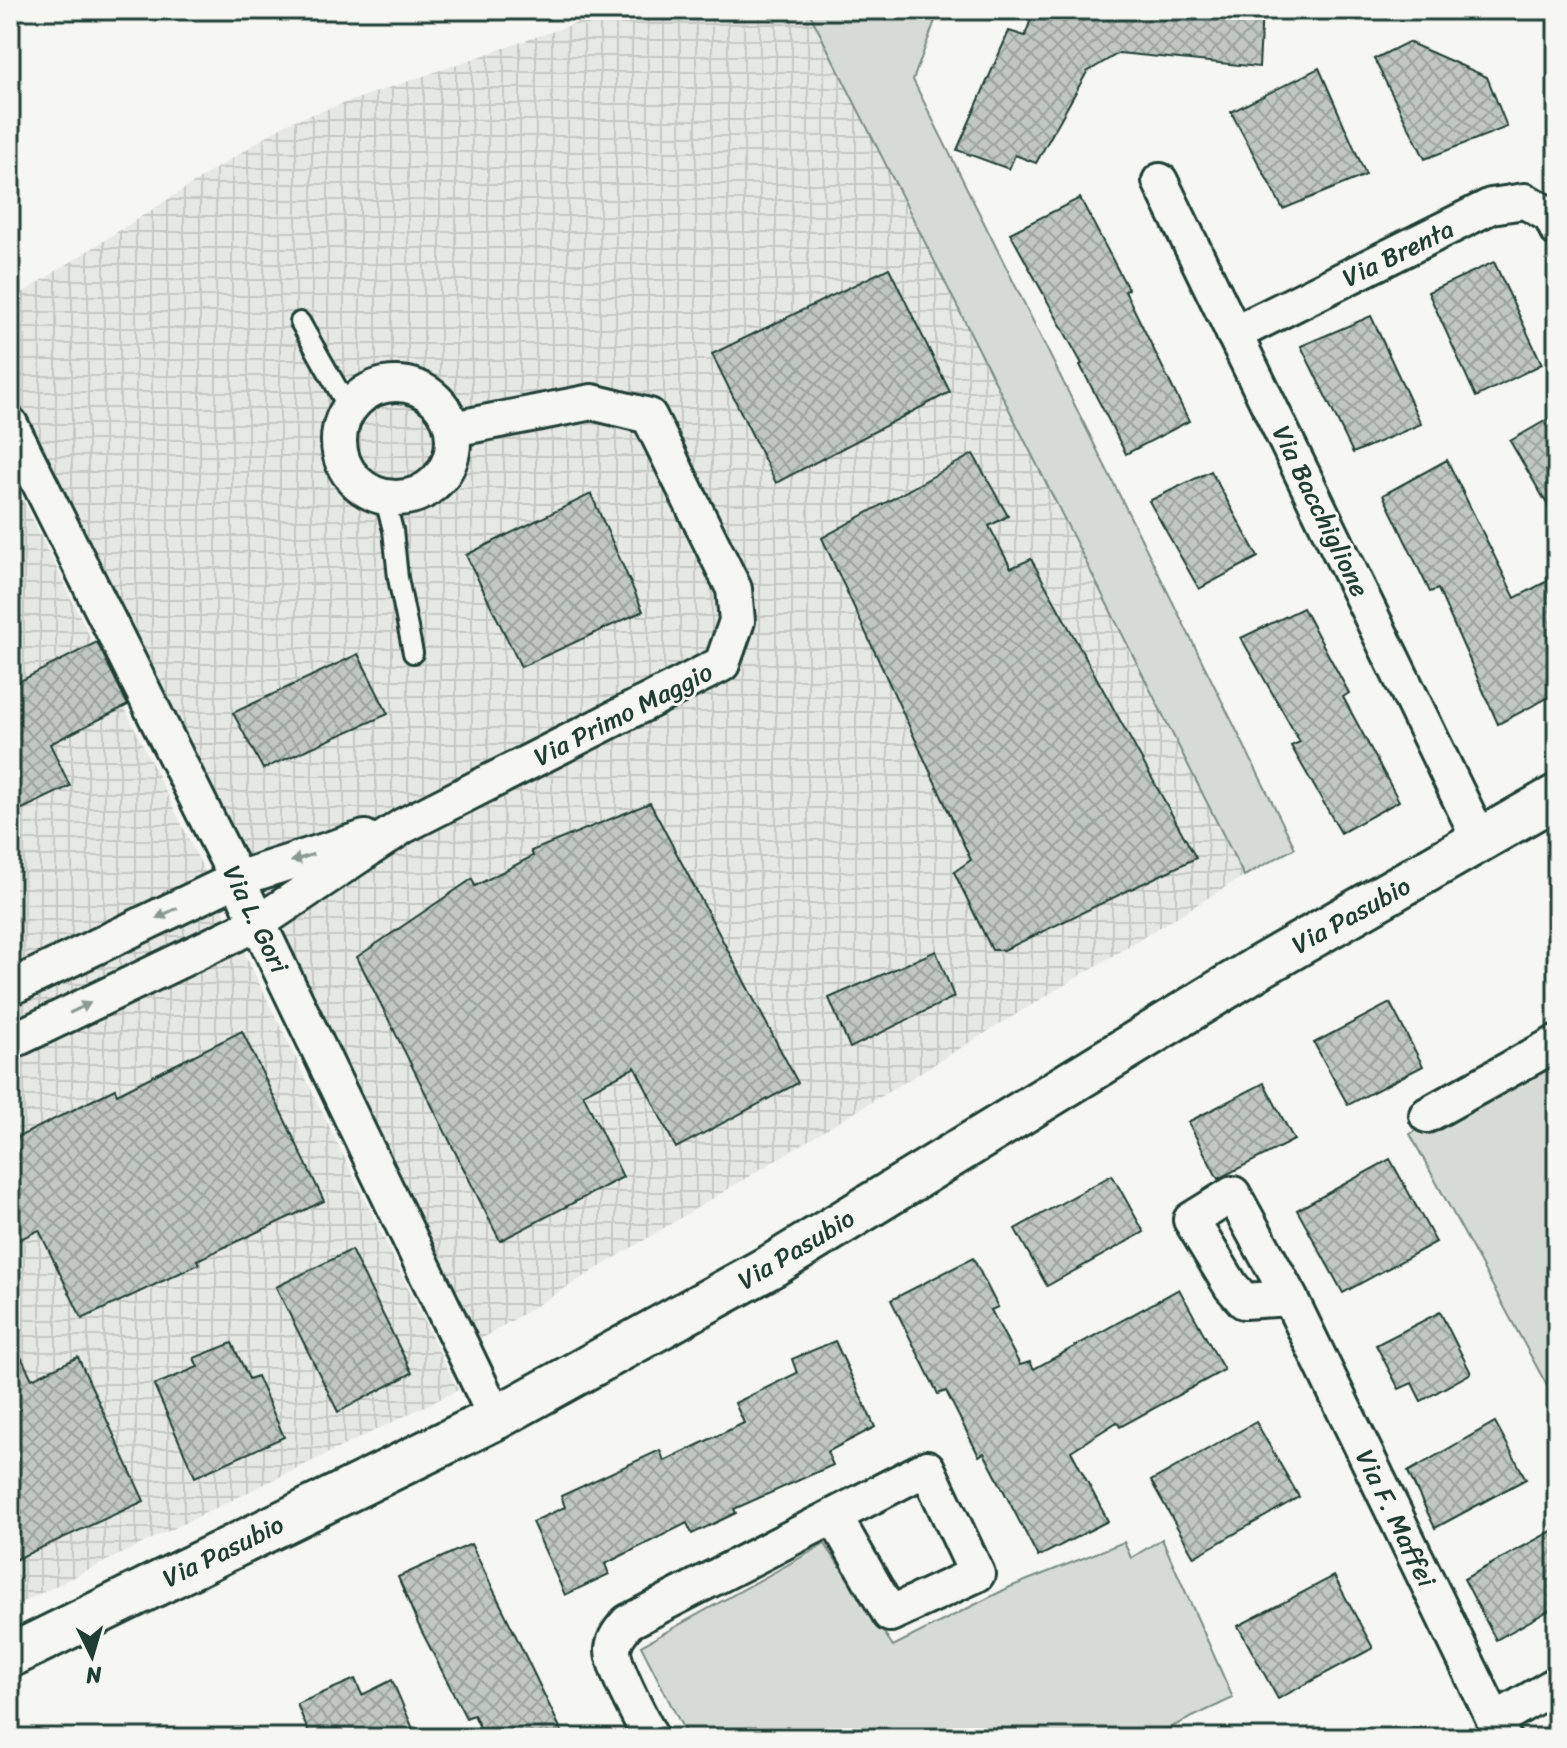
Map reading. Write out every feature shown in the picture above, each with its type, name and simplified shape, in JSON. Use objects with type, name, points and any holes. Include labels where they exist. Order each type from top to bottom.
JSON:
[{"type":"street","name":"Via Bacchiglione","points":[[1160,181],[1481,842]]},
{"type":"street","name":"Via Brenta","points":[[1234,334],[1491,206],[1525,201],[1551,216],[1557,229]]},
{"type":"street","points":[[394,384],[420,389],[441,405],[453,429],[453,452],[444,473],[428,489],[407,498],[384,497],[367,490],[353,478],[343,463],[339,444],[341,426],[349,409],[368,391],[394,384]]},
{"type":"street","name":"Via Primo Maggio","points":[[10,1042],[258,923],[403,826],[722,664],[737,621],[734,589],[649,416],[592,402],[453,429]]},
{"type":"street","name":"Via L. Gori","points":[[10,424],[237,879],[496,1418]]},
{"type":"street","name":"Via Pasubio","points":[[10,1656],[496,1418],[773,1265],[1261,966],[1557,796]]},
{"type":"street","name":"Via Primo Maggio","points":[[10,988],[237,879],[403,826]]},
{"type":"street","points":[[1427,1115],[1557,1043]]},
{"type":"street","name":"Via F. Maffei","points":[[1290,1298],[1498,1729]]},
{"type":"street","points":[[651,1738],[615,1663],[613,1648],[618,1634],[628,1622],[927,1468],[977,1574],[890,1614],[834,1516]]},
{"type":"street","points":[[1498,1729],[1557,1684]]},
{"type":"lane","points":[[300,322],[349,409]]},
{"type":"lane","points":[[384,497],[393,530],[398,578],[413,653]]},
{"type":"shaded area","points":[[622,10],[808,10],[1244,876],[463,1350],[10,425],[10,301],[287,123]]},
{"type":"shaded area","points":[[808,10],[939,10],[913,80],[1295,848],[1244,876]]},
{"type":"shaded area","points":[[10,473],[458,1390],[10,1608]]},
{"type":"shaded area","points":[[1549,1047],[1557,1063],[1557,1404],[1410,1134]]},
{"type":"shaded area","points":[[1162,1539],[1233,1698],[1148,1738],[688,1738],[641,1646],[825,1544],[893,1646],[1010,1587],[1124,1542],[1131,1558]]},
{"type":"building","points":[[1034,10],[1262,10],[1259,67],[1119,53],[1087,72],[1036,163],[1015,155],[1009,169],[957,150],[1009,31],[1025,36]]},
{"type":"building","points":[[1408,42],[1487,77],[1507,127],[1425,159],[1374,59]]},
{"type":"building","points":[[1319,68],[1366,175],[1283,209],[1231,112]]},
{"type":"building","points":[[1080,198],[1128,289],[1125,291],[1189,421],[1126,454],[1082,364],[1010,233]]},
{"type":"building","points":[[1494,262],[1542,364],[1476,397],[1428,292]]},
{"type":"building","points":[[889,268],[950,392],[776,483],[712,354]]},
{"type":"building","points":[[1371,316],[1421,424],[1353,453],[1301,346]]},
{"type":"building","points":[[1557,414],[1557,521],[1510,441]]},
{"type":"building","points":[[973,454],[1008,516],[989,526],[1011,568],[1031,559],[1196,858],[1004,950],[992,950],[954,872],[971,860],[822,538]]},
{"type":"building","points":[[1447,460],[1515,598],[1557,576],[1557,693],[1498,724],[1438,589],[1430,592],[1383,495]]},
{"type":"building","points":[[1211,471],[1258,557],[1199,589],[1149,501]]},
{"type":"building","points":[[591,494],[643,611],[521,667],[466,555]]},
{"type":"building","points":[[1303,608],[1349,693],[1343,697],[1399,801],[1341,833],[1291,746],[1300,742],[1241,638]]},
{"type":"building","points":[[97,642],[128,705],[50,744],[70,786],[10,815],[10,686]]},
{"type":"building","points":[[358,654],[388,714],[263,769],[233,713]]},
{"type":"building","points":[[650,803],[798,1083],[676,1148],[635,1067],[583,1094],[623,1177],[500,1241],[357,957],[472,879],[475,886],[533,856],[531,851]]},
{"type":"building","points":[[936,951],[954,997],[850,1048],[829,998]]},
{"type":"building","points":[[1390,1003],[1423,1066],[1348,1105],[1314,1043]]},
{"type":"building","points":[[242,1031],[324,1201],[197,1260],[199,1264],[82,1319],[39,1230],[10,1244],[10,1141],[115,1089],[117,1094]]},
{"type":"building","points":[[1264,1083],[1294,1140],[1218,1179],[1188,1122]]},
{"type":"building","points":[[1390,1159],[1436,1242],[1343,1293],[1297,1210]]},
{"type":"building","points":[[1112,1175],[1144,1232],[1047,1286],[1015,1229]]},
{"type":"building","points":[[351,1250],[412,1373],[338,1412],[276,1287]]},
{"type":"building","points":[[973,1258],[998,1307],[991,1310],[1020,1365],[1030,1362],[1034,1369],[1179,1289],[1224,1370],[1120,1427],[1117,1422],[1071,1451],[1108,1521],[1038,1557],[984,1453],[979,1456],[946,1391],[938,1394],[891,1300]]},
{"type":"building","points":[[1440,1312],[1471,1373],[1421,1401],[1412,1383],[1399,1389],[1376,1345]]},
{"type":"building","points":[[10,1335],[32,1379],[78,1357],[144,1501],[10,1562]]},
{"type":"building","points":[[835,1341],[875,1427],[827,1452],[833,1465],[734,1509],[736,1513],[692,1534],[687,1523],[605,1564],[609,1574],[565,1595],[532,1522],[565,1507],[561,1496],[660,1450],[664,1461],[744,1423],[735,1403],[797,1373],[792,1359]]},
{"type":"building","points":[[232,1343],[249,1379],[257,1376],[284,1437],[195,1477],[154,1385],[198,1367],[194,1358]]},
{"type":"building","points":[[1256,1422],[1299,1497],[1194,1557],[1151,1481]]},
{"type":"building","points":[[1495,1422],[1526,1479],[1435,1528],[1408,1472]]},
{"type":"building","points":[[1557,1528],[1557,1606],[1496,1640],[1464,1579]]},
{"type":"building","points":[[471,1544],[565,1738],[485,1738],[474,1715],[466,1718],[418,1624],[398,1577]]},
{"type":"building","points":[[1334,1576],[1373,1648],[1278,1699],[1238,1626]]},
{"type":"building","points":[[355,1679],[362,1695],[392,1680],[417,1738],[311,1738],[297,1704]]}]
